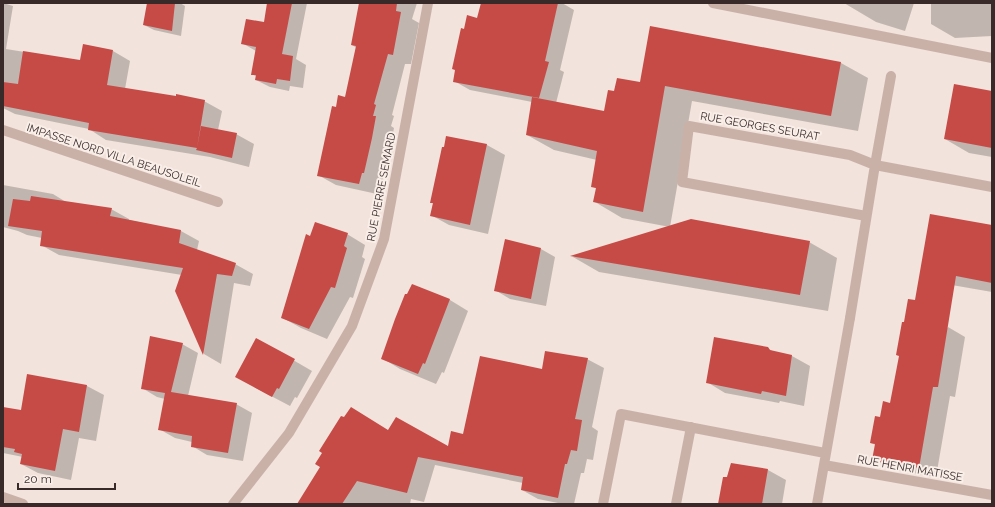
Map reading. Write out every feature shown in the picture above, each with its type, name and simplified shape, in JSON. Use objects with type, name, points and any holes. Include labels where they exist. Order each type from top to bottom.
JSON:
[{"type":"street","name":"RUE PIERRE SEMARD","points":[[233,504],[289,433],[352,326],[384,239],[428,3]]},
{"type":"street","points":[[713,3],[992,58]]},
{"type":"street","points":[[817,504],[891,76]]},
{"type":"street","name":"RUE GEORGES SEURAT","points":[[866,216],[682,182],[689,126],[850,155],[875,165],[992,187]]},
{"type":"street","name":"IMPASSE NORD VILLA BEAUSOLEIL","points":[[3,130],[218,202]]},
{"type":"street","points":[[603,504],[621,414],[825,453]]},
{"type":"street","points":[[676,504],[691,427]]},
{"type":"street","name":"RUE HENRI MATISSE","points":[[824,465],[992,495]]},
{"type":"street","points":[[3,497],[23,504]]},
{"type":"building","points":[[147,3],[175,3],[172,31],[143,25]]},
{"type":"building","points":[[267,3],[292,3],[282,54],[293,56],[290,81],[277,79],[276,84],[255,80],[256,75],[251,75],[256,47],[241,44],[246,19],[264,22]]},
{"type":"building","points":[[359,3],[397,3],[396,11],[401,12],[393,55],[388,54],[374,104],[376,105],[373,116],[376,116],[372,138],[364,173],[362,173],[359,184],[317,176],[332,106],[336,107],[338,95],[345,97],[356,46],[351,45]]},
{"type":"building","points":[[481,3],[558,3],[545,61],[549,62],[539,98],[453,82],[455,70],[452,69],[461,28],[464,29],[467,15],[477,18]]},
{"type":"building","points":[[650,26],[841,62],[831,116],[665,86],[643,212],[593,202],[596,188],[591,187],[597,151],[526,135],[532,97],[604,111],[608,90],[614,91],[617,78],[640,82]]},
{"type":"building","points":[[83,44],[113,50],[107,85],[176,96],[176,94],[205,100],[197,148],[88,130],[89,123],[3,106],[3,82],[18,84],[23,51],[80,60]]},
{"type":"building","points":[[954,84],[992,91],[992,148],[944,139]]},
{"type":"building","points":[[201,126],[237,133],[232,158],[196,150]]},
{"type":"building","points":[[446,136],[487,144],[470,225],[430,216],[433,203],[430,203],[442,147],[444,147]]},
{"type":"building","points":[[31,196],[112,208],[110,216],[181,230],[179,243],[236,263],[232,276],[217,274],[203,355],[175,291],[183,268],[40,246],[42,231],[8,226],[13,199],[30,201]]},
{"type":"building","points":[[930,214],[992,225],[992,283],[956,276],[938,387],[933,387],[919,468],[872,460],[875,444],[870,443],[875,416],[880,417],[883,401],[890,403],[899,356],[896,355],[902,322],[904,322],[908,299],[915,300]]},
{"type":"building","points":[[691,219],[810,241],[800,295],[570,256]]},
{"type":"building","points":[[315,222],[348,233],[344,246],[347,248],[335,288],[331,287],[309,329],[281,318],[306,234],[310,236]]},
{"type":"building","points":[[505,239],[541,248],[531,299],[494,291]]},
{"type":"building","points":[[412,284],[450,299],[425,364],[423,363],[418,374],[381,359],[405,294],[407,294]]},
{"type":"building","points":[[150,336],[183,343],[171,392],[237,403],[228,453],[191,447],[192,436],[158,430],[165,393],[141,389]]},
{"type":"building","points":[[714,337],[768,347],[770,350],[792,355],[786,396],[762,391],[761,394],[706,383]]},
{"type":"building","points":[[256,338],[295,359],[279,389],[277,388],[272,397],[235,377]]},
{"type":"building","points":[[545,351],[588,358],[575,419],[582,420],[577,451],[571,450],[567,464],[565,464],[558,498],[521,490],[523,477],[418,457],[407,493],[357,481],[342,504],[297,504],[320,467],[315,464],[322,453],[319,451],[341,416],[344,417],[351,407],[388,430],[396,417],[448,446],[451,431],[463,434],[480,356],[542,369]]},
{"type":"building","points":[[27,374],[87,385],[79,432],[63,429],[55,471],[20,464],[22,454],[14,452],[15,449],[3,447],[3,407],[21,410]]},
{"type":"building","points":[[731,463],[768,469],[762,504],[718,504],[723,477],[727,477]]}]
